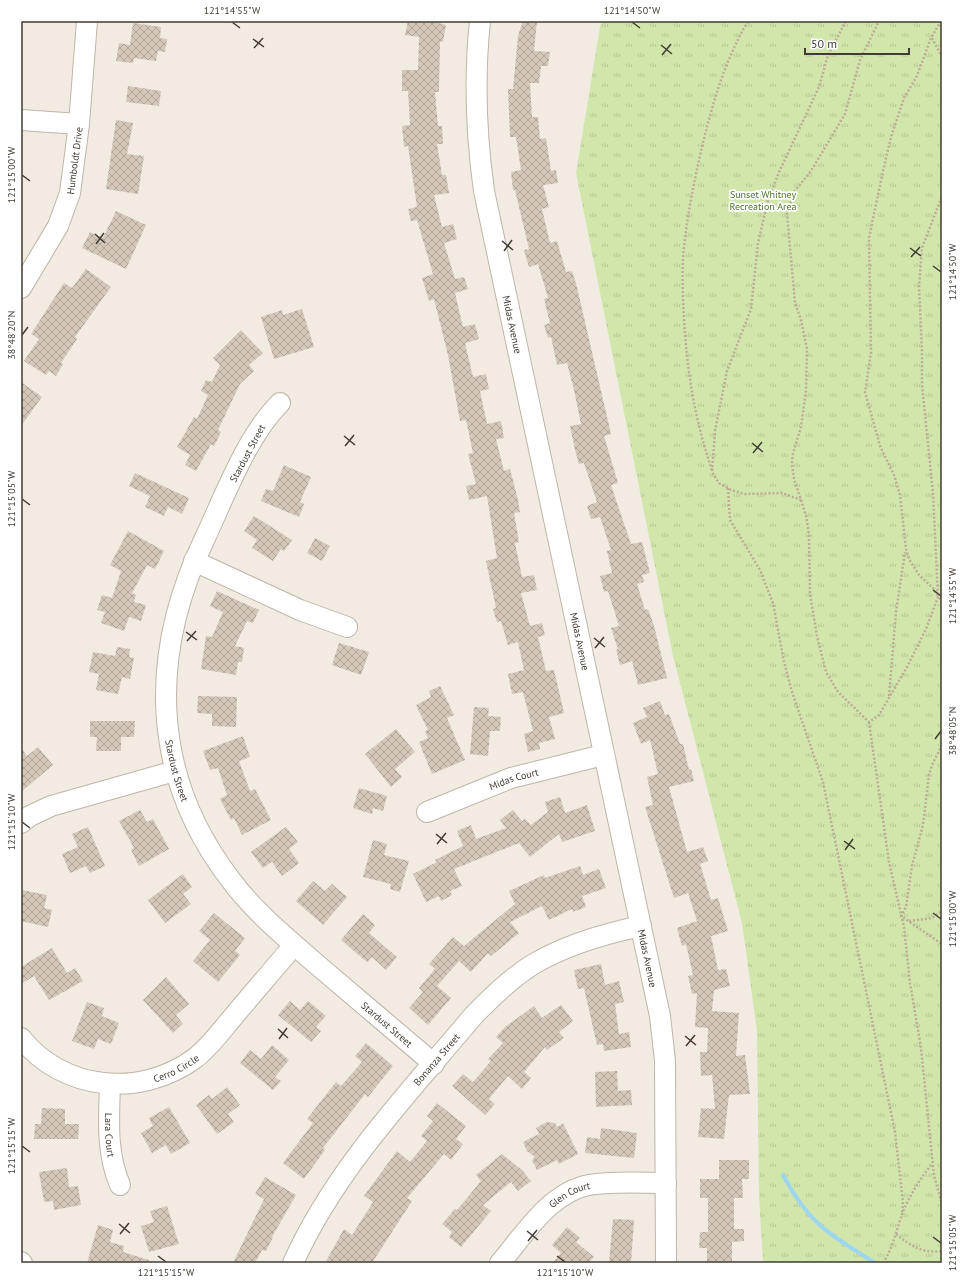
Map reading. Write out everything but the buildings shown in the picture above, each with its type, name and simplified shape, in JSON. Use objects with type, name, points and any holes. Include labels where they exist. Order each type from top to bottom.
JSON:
[{"type":"street","name":"Humboldt Drive","points":[[21,288],[58,226],[70,193],[79,124],[87,21]]},
{"type":"street","name":"Midas Avenue","points":[[480,21],[476,81],[477,119],[484,191],[603,755],[660,1016],[663,1038],[666,1263]]},
{"type":"street","points":[[21,120],[79,124]]},
{"type":"street","name":"Stardust Street","points":[[280,403],[270,413],[253,438],[194,560],[180,599],[174,625],[167,678],[166,715],[169,747],[183,798],[209,850],[231,881],[294,945],[434,1064]]},
{"type":"street","points":[[194,560],[300,610],[347,627]]},
{"type":"street","name":"Midas Court","points":[[428,812],[511,778],[603,755]]},
{"type":"street","points":[[21,823],[30,816],[51,806],[175,771]]},
{"type":"street","name":"Bonanza Street","points":[[293,1263],[317,1216],[350,1164],[384,1121],[486,1004],[508,982],[532,965],[562,950],[597,936],[641,926]]},
{"type":"street","name":"Cerro Circle","points":[[21,1038],[36,1054],[56,1069],[73,1077],[92,1082],[110,1084],[133,1083],[157,1077],[176,1070],[195,1058],[213,1040],[294,945]]},
{"type":"street","name":"Lara Court","points":[[110,1084],[108,1138],[114,1172],[120,1185]]},
{"type":"street","name":"Glen Court","points":[[500,1263],[544,1211],[573,1190],[588,1185],[666,1183]]},
{"type":"path","points":[[748,21],[733,47],[721,76],[705,134],[689,210],[683,259],[683,294],[687,360],[701,437],[712,472],[719,483],[745,494],[782,492],[800,500]]},
{"type":"path","points":[[712,472],[715,431],[720,402],[727,371],[751,309],[758,243],[768,200],[780,170],[819,87],[828,56],[846,21]]},
{"type":"path","points":[[879,21],[860,60],[842,120],[811,170],[794,192],[787,213],[795,303],[801,320],[807,349],[806,391],[801,427],[793,453],[792,464],[794,479],[806,515],[809,535],[810,594],[817,636],[826,672],[838,692],[869,722],[889,862],[904,927],[910,983],[921,1048],[933,1164],[942,1204]]},
{"type":"path","points":[[889,698],[896,612],[906,550],[900,496],[894,475],[880,446],[865,392],[871,353],[869,238],[891,137],[904,98],[916,76],[931,38],[941,21]]},
{"type":"path","points":[[931,38],[942,57]]},
{"type":"path","points":[[869,722],[879,715],[889,698],[926,629],[938,597],[933,486],[922,385],[919,287],[922,248],[942,196]]},
{"type":"path","points":[[728,488],[730,520],[760,570],[773,603],[784,662],[792,692],[823,782],[862,978],[899,1152],[903,1202],[902,1215]]},
{"type":"path","points":[[906,550],[913,566],[942,602]]},
{"type":"path","points":[[902,916],[906,907],[912,866],[923,825],[929,775],[932,765],[942,746]]},
{"type":"path","points":[[909,921],[922,921],[932,918],[942,911]]},
{"type":"path","points":[[902,916],[942,944]]},
{"type":"path","points":[[883,1263],[896,1234],[902,1215],[916,1187],[933,1164]]},
{"type":"path","points":[[896,1234],[912,1246],[923,1251],[942,1252]]},
{"type":"green space","name":"Sunset Whitney Recreation Area","points":[[601,21],[942,21],[942,1263],[763,1263],[759,1196],[757,1031],[742,923],[673,656],[576,173]]},
{"type":"waterway","points":[[783,1175],[811,1217],[845,1244],[875,1263]]}]
